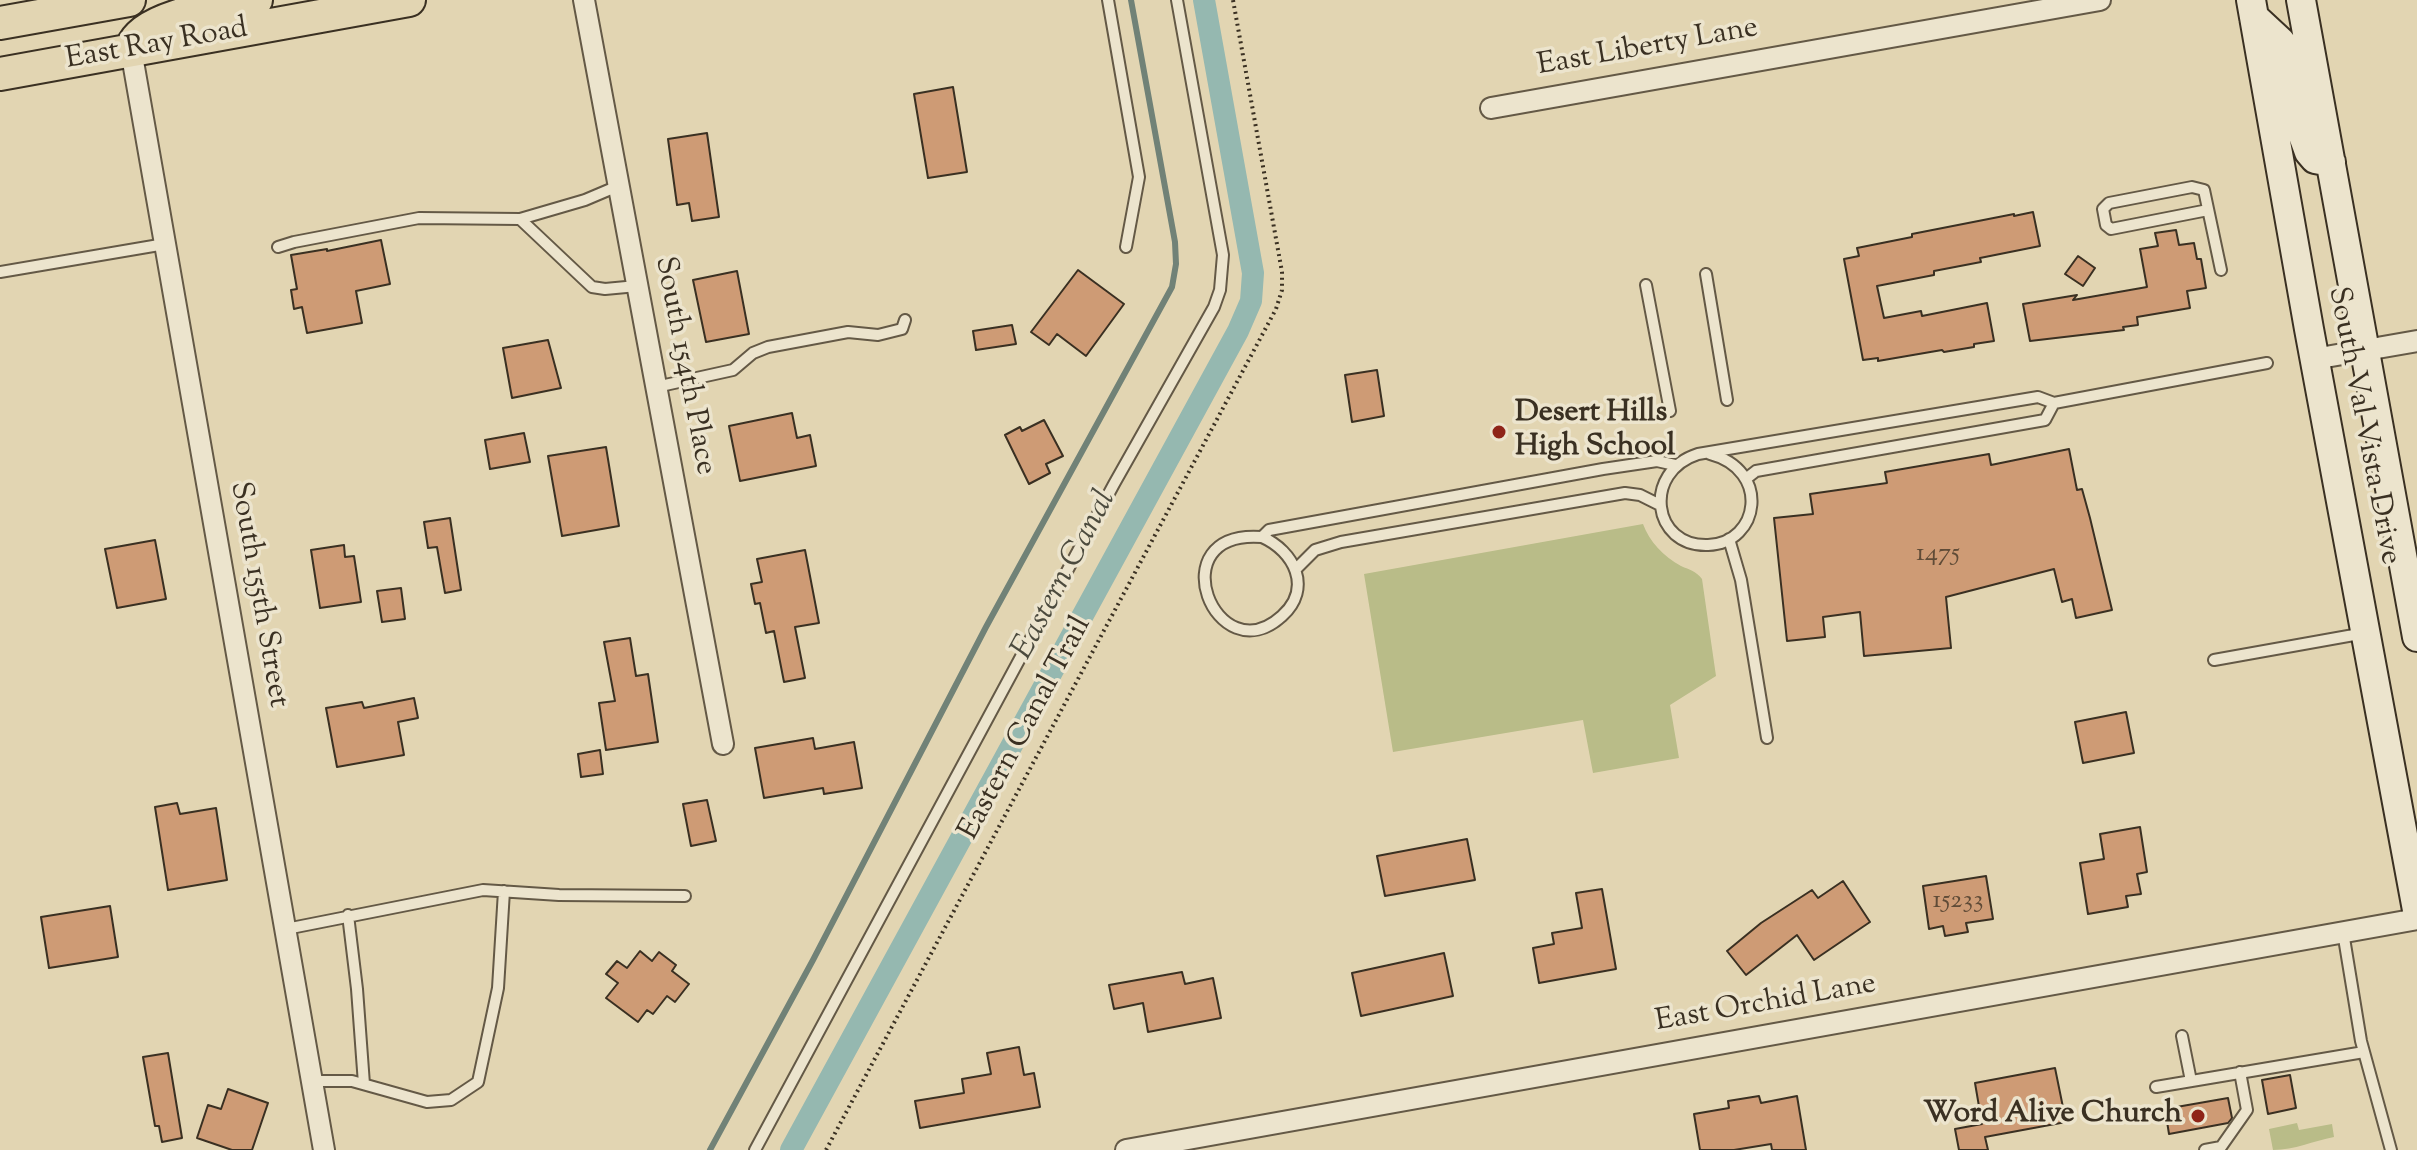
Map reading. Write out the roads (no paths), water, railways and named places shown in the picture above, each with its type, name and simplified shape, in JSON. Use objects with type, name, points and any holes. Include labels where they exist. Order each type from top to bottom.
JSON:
[{"type":"main road","name":"East Ray Road","points":[[0,23],[129,0]]},
{"type":"main road","points":[[131,50],[140,34],[172,17],[256,0]]},
{"type":"main road","name":"East Ray Road","points":[[0,74],[409,0]]},
{"type":"main road","name":"South Val Vista Drive","points":[[2301,0],[2417,637]]},
{"type":"main road","points":[[2253,9],[2281,42],[2300,127],[2309,152],[2315,159],[2331,162]]},
{"type":"main road","name":"South Val Vista Drive","points":[[2253,9],[2314,359],[2417,910]]},
{"type":"street","name":"South 154th Place","points":[[584,0],[723,744]]},
{"type":"street","name":"East Liberty Lane","points":[[1491,108],[2100,0]]},
{"type":"street","name":"South 155th Street","points":[[131,50],[324,1150]]},
{"type":"street","points":[[2314,359],[2417,341]]},
{"type":"street","name":"East Orchid Lane","points":[[1126,1150],[1174,1146],[2417,919]]},
{"type":"lane","points":[[1108,0],[1139,177],[1126,247]]},
{"type":"lane","points":[[755,1150],[1114,484],[1214,307],[1220,290],[1223,255],[1177,0]]},
{"type":"lane","points":[[278,247],[419,218],[520,219],[585,200],[618,186]]},
{"type":"lane","points":[[2208,210],[2111,229],[2106,225],[2103,209],[2109,203],[2192,187],[2204,190],[2221,270]]},
{"type":"lane","points":[[520,219],[592,287],[637,286]]},
{"type":"lane","points":[[0,272],[165,244]]},
{"type":"lane","points":[[1706,274],[1727,400]]},
{"type":"lane","points":[[1646,285],[1670,411]]},
{"type":"lane","points":[[656,387],[733,370],[753,353],[768,347],[848,332],[889,334],[902,329],[905,320]]},
{"type":"lane","points":[[1710,454],[1738,466],[1747,478],[1751,489],[1750,512],[1738,532],[1729,539],[1704,545],[1680,537],[1663,517],[1660,505],[1666,477],[1675,465],[1698,454],[2038,397],[2054,403],[2267,363]]},
{"type":"lane","points":[[1747,478],[1756,471],[2045,420],[2054,403]]},
{"type":"lane","points":[[1262,537],[1269,530],[1603,469],[1657,461],[1675,465]]},
{"type":"lane","points":[[1296,569],[1315,550],[1357,539],[1625,493],[1640,495],[1660,505]]},
{"type":"lane","points":[[1246,536],[1262,537],[1277,543],[1288,554],[1296,569],[1297,585],[1287,612],[1276,622],[1247,629],[1220,618],[1205,593],[1204,577],[1208,562],[1218,549],[1231,540],[1246,536]]},
{"type":"lane","points":[[1729,539],[1741,580],[1767,738]]},
{"type":"lane","points":[[2214,660],[2367,633]]},
{"type":"lane","points":[[286,929],[483,890],[559,895],[685,896]]},
{"type":"lane","points":[[312,1081],[352,1081],[427,1102],[451,1100],[478,1082],[498,988],[504,891]]},
{"type":"lane","points":[[348,915],[364,1084]]},
{"type":"lane","points":[[2343,932],[2364,1052],[2391,1150]]},
{"type":"lane","points":[[2182,1036],[2191,1081]]},
{"type":"lane","points":[[2156,1087],[2364,1052]]},
{"type":"lane","points":[[2205,1150],[2221,1147],[2247,1110],[2240,1072]]},
{"type":"waterway","points":[[710,1150],[813,960],[986,627],[1172,287],[1176,264],[1175,242],[1131,0]]},
{"type":"waterway","name":"Eastern Canal","points":[[791,1150],[1238,331],[1251,301],[1253,273],[1204,0]]},
{"type":"place","name":"Desert Hills High School","points":[[1499,432]]},
{"type":"place","name":"Word Alive Church","points":[[2198,1116]]}]
